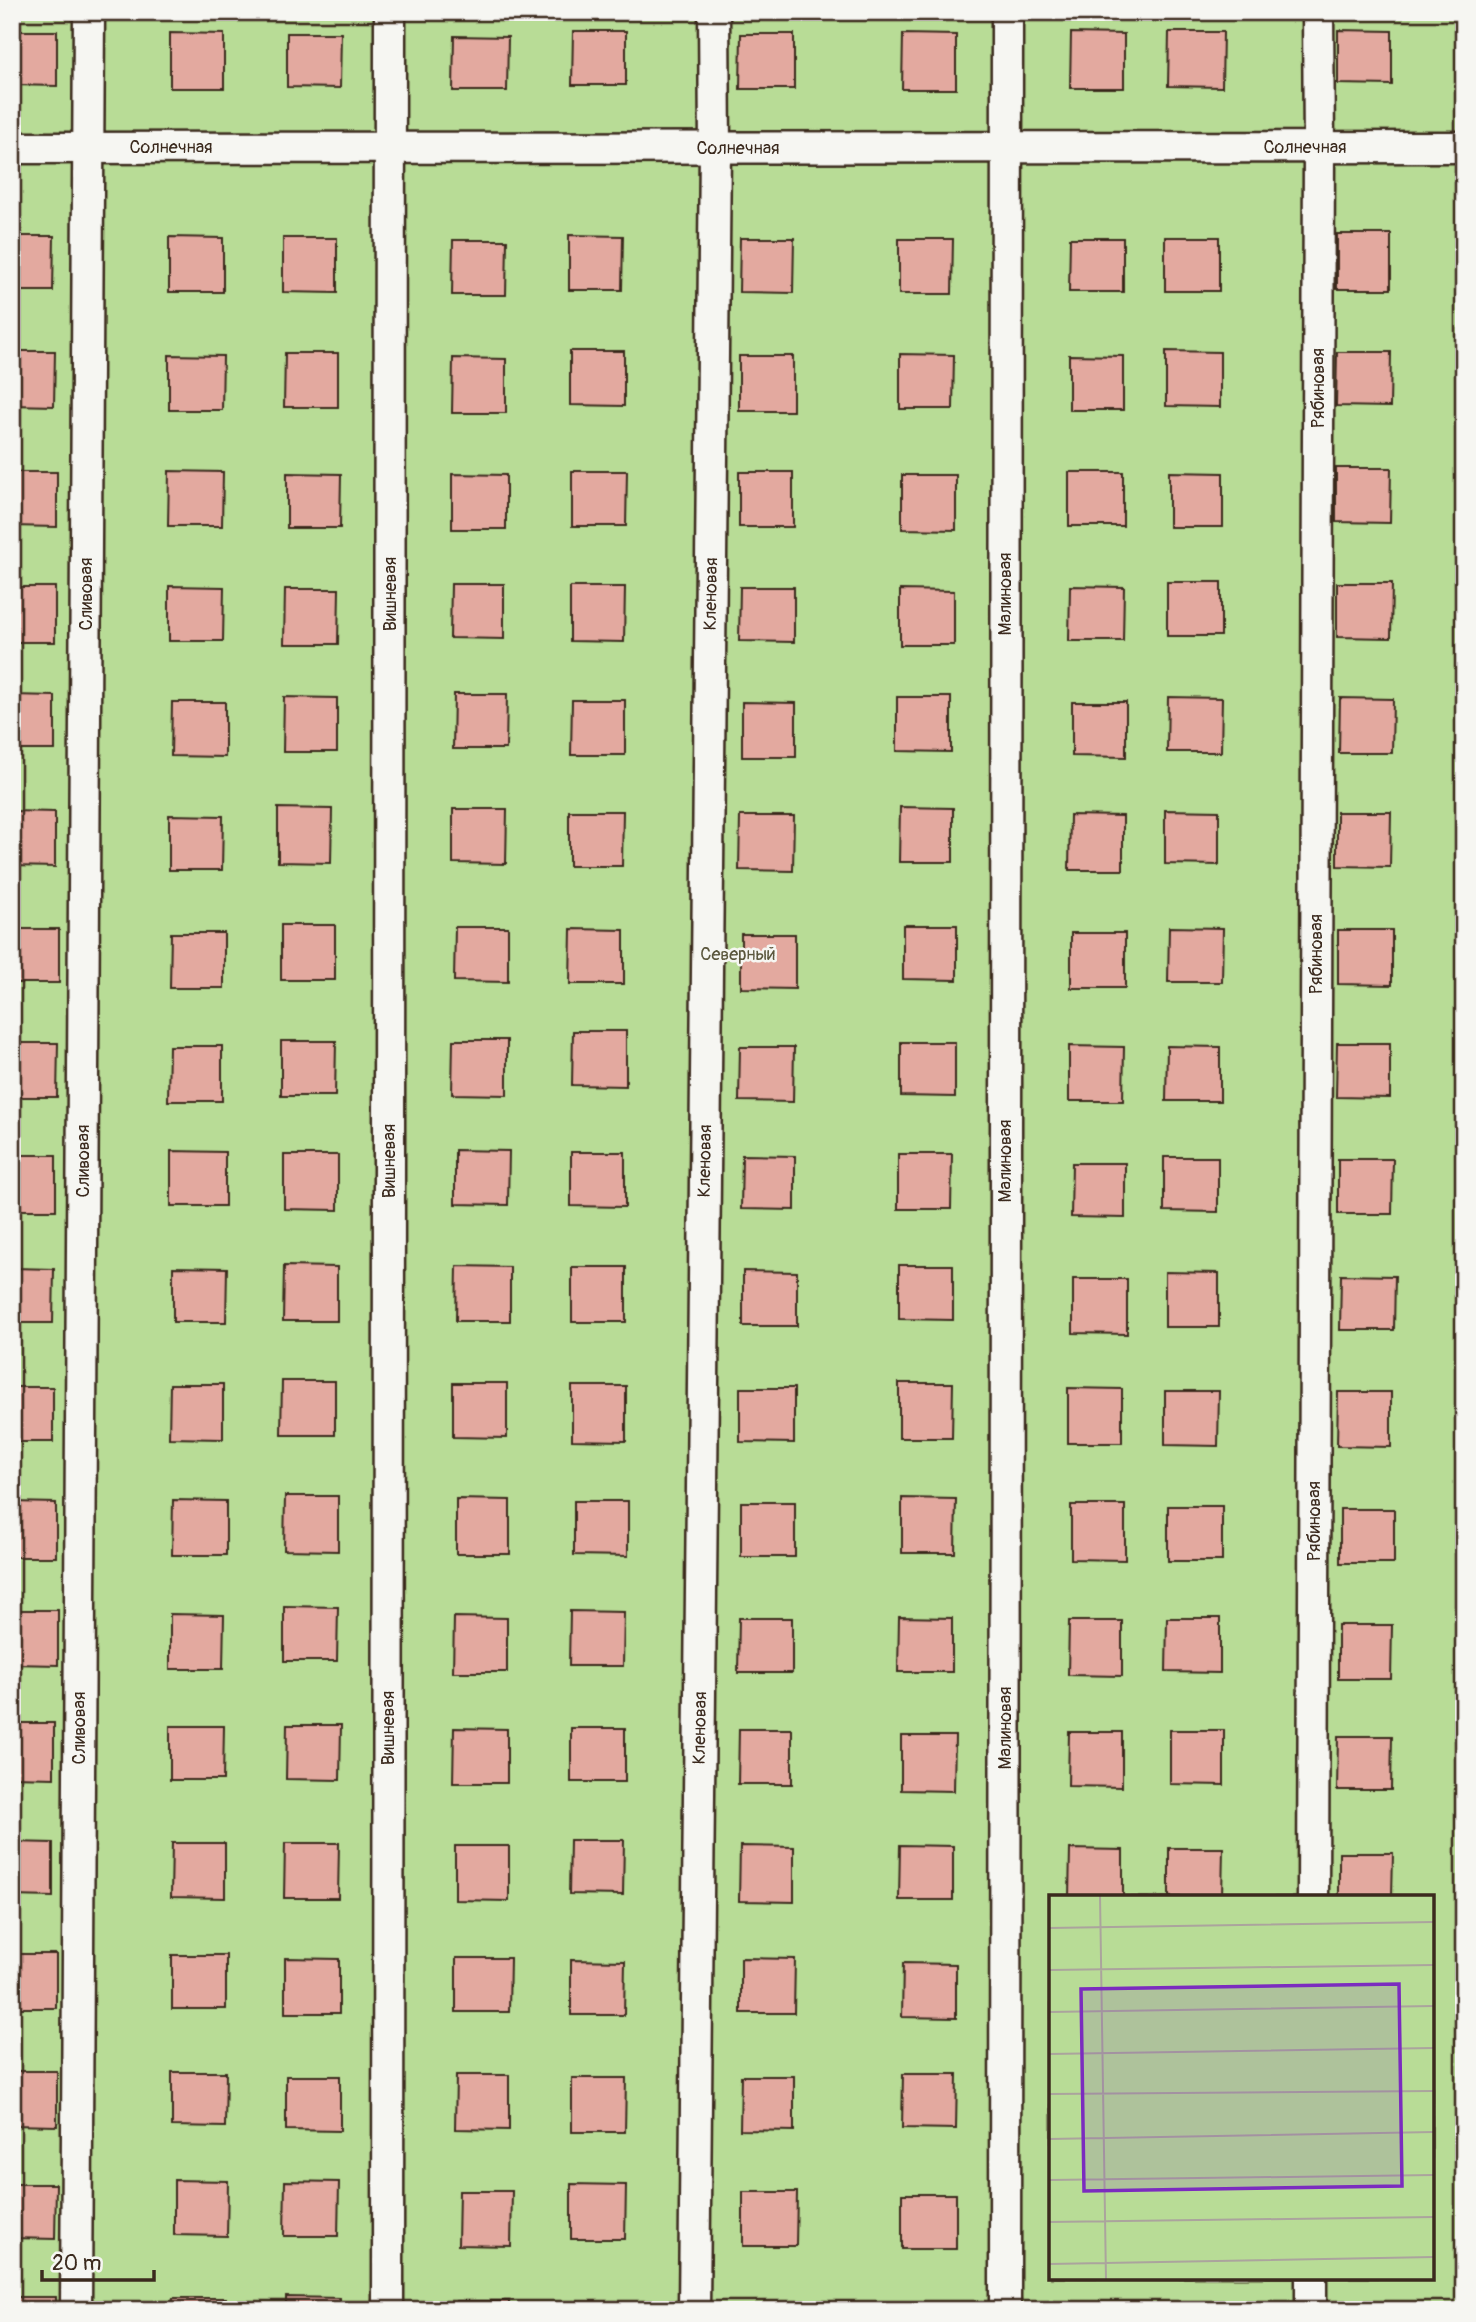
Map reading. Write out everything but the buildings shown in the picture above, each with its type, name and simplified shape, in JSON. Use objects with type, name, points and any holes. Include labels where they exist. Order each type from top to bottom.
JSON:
[{"type":"street","name":"Сливовая","points":[[76,2310],[89,12]]},
{"type":"street","name":"Вишневая","points":[[388,2310],[390,12]]},
{"type":"street","name":"Кленовая","points":[[694,2310],[715,148],[714,12]]},
{"type":"street","name":"Малиновая","points":[[1005,2310],[1007,12]]},
{"type":"street","name":"Рябиновая","points":[[1313,1895],[1318,12]]},
{"type":"street","name":"Солнечная","points":[[12,148],[1464,147]]},
{"type":"street","points":[[1311,2280],[1311,2310]]},
{"type":"green space","name":"Северный","points":[[12,12],[1464,12],[1464,2310],[12,2310]]}]
